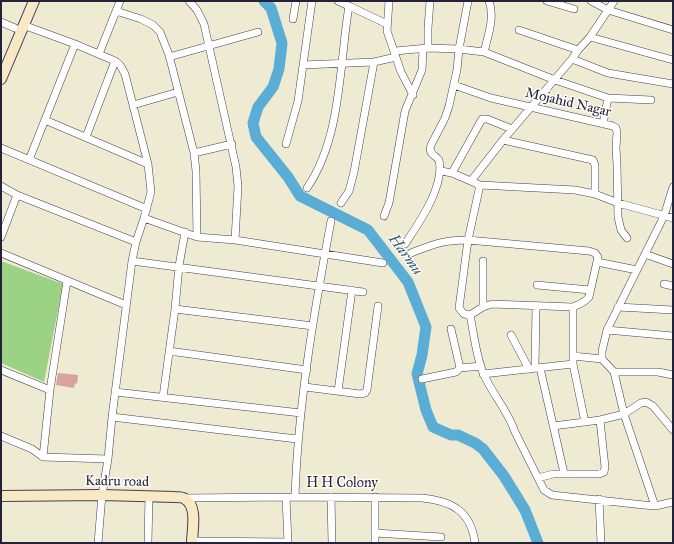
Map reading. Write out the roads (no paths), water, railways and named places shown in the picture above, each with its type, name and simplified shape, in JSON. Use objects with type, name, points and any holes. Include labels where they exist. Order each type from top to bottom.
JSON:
[{"type":"main road","points":[[1,79],[19,27],[26,1]]},
{"type":"main road","points":[[1,61],[34,1]]},
{"type":"main road","name":"Kadru road","points":[[1,496],[102,495],[185,498]]},
{"type":"main road","points":[[185,498],[191,505],[192,542]]},
{"type":"street","points":[[99,54],[120,1]]},
{"type":"street","points":[[189,1],[197,10],[204,24],[232,144],[238,186],[235,240]]},
{"type":"street","points":[[293,19],[296,1]]},
{"type":"street","points":[[286,144],[298,101],[312,1]]},
{"type":"street","points":[[338,1],[387,24]]},
{"type":"street","points":[[389,1],[387,31],[401,72],[413,95]]},
{"type":"street","points":[[384,216],[389,203],[405,111],[413,95],[422,70],[430,1]]},
{"type":"street","points":[[405,244],[430,202],[440,171],[439,160],[431,154],[430,150],[445,118],[454,85],[468,1]]},
{"type":"street","points":[[484,52],[491,22],[489,1]]},
{"type":"street","points":[[547,1],[574,9]]},
{"type":"street","points":[[591,1],[608,10],[673,30]]},
{"type":"street","points":[[471,181],[503,140],[590,37],[614,1]]},
{"type":"street","points":[[307,188],[317,174],[331,132],[343,64],[344,34],[349,6]]},
{"type":"street","points":[[116,11],[141,19],[153,25],[160,32],[169,57],[194,153],[196,171],[197,236]]},
{"type":"street","points":[[1,22],[75,44],[115,61],[120,65],[125,74],[148,164],[151,192],[132,261],[108,459],[102,495],[98,543]]},
{"type":"street","points":[[519,30],[578,50]]},
{"type":"street","points":[[169,57],[258,32]]},
{"type":"street","points":[[590,37],[673,60]]},
{"type":"street","points":[[29,160],[75,44]]},
{"type":"street","points":[[303,65],[374,62],[395,54],[425,48],[459,49],[484,52],[555,80],[608,98],[651,100]]},
{"type":"street","points":[[572,59],[608,73],[673,84]]},
{"type":"street","points":[[86,137],[115,61]]},
{"type":"street","points":[[341,203],[349,191],[354,172],[374,62]]},
{"type":"street","name":"Mojahid Nagar","points":[[454,85],[491,98],[613,126],[616,128],[619,224],[627,238]]},
{"type":"street","points":[[132,105],[178,92]]},
{"type":"street","points":[[603,124],[608,98]]},
{"type":"street","points":[[452,173],[482,119],[487,119],[512,130]]},
{"type":"street","points":[[45,120],[148,164]]},
{"type":"street","points":[[503,140],[593,160],[595,165],[595,194]]},
{"type":"street","points":[[194,153],[232,144]]},
{"type":"street","points":[[1,148],[147,208]]},
{"type":"street","points":[[440,171],[452,173],[480,185],[575,190],[595,194],[618,203],[673,218]]},
{"type":"street","points":[[412,253],[437,243],[452,240],[468,240],[589,251],[595,253],[598,257],[589,297],[585,302],[573,307],[492,304],[483,307],[470,315],[464,314],[459,308],[468,240],[480,185]]},
{"type":"street","points":[[1,186],[17,195],[136,242]]},
{"type":"street","points":[[602,359],[602,350],[607,330],[664,216],[673,187]]},
{"type":"street","points":[[1,237],[17,195]]},
{"type":"street","points":[[144,218],[197,236],[235,240],[383,263]]},
{"type":"street","points":[[294,497],[297,439],[319,286],[331,221]]},
{"type":"street","points":[[162,396],[175,309],[179,266],[185,232]]},
{"type":"street","points":[[1,253],[126,305]]},
{"type":"street","points":[[645,254],[673,264]]},
{"type":"street","points":[[132,261],[179,266],[363,292]]},
{"type":"street","points":[[483,261],[483,307]]},
{"type":"street","points":[[597,262],[636,270]]},
{"type":"street","points":[[43,457],[50,390],[67,280]]},
{"type":"street","points":[[664,284],[673,286]]},
{"type":"street","points":[[537,285],[590,290]]},
{"type":"street","points":[[338,391],[352,290]]},
{"type":"street","points":[[305,387],[360,394],[365,393],[367,390],[378,306]]},
{"type":"street","points":[[534,368],[536,306]]},
{"type":"street","points":[[573,307],[573,364],[585,422]]},
{"type":"street","points":[[618,308],[673,310]]},
{"type":"street","points":[[175,309],[313,326]]},
{"type":"street","points":[[470,315],[483,374],[493,393],[501,402],[544,490],[552,495],[655,506],[673,502]]},
{"type":"street","points":[[451,329],[460,368]]},
{"type":"street","points":[[607,330],[673,336]]},
{"type":"street","points":[[511,335],[534,368],[553,426],[564,473]]},
{"type":"street","points":[[169,351],[307,370]]},
{"type":"street","points":[[573,356],[602,359],[614,372],[624,414],[655,506]]},
{"type":"street","points":[[483,374],[573,364]]},
{"type":"street","points":[[422,379],[456,372],[460,368],[481,366]]},
{"type":"street","points":[[1,370],[50,390]]},
{"type":"street","points":[[614,372],[658,372],[673,374]]},
{"type":"street","points":[[115,392],[162,396],[301,413]]},
{"type":"street","points":[[553,426],[600,420],[624,414],[641,403],[646,402],[653,406],[673,430]]},
{"type":"street","points":[[112,417],[297,439]]},
{"type":"street","points":[[538,478],[564,473],[599,474],[604,472],[605,467],[600,420]]},
{"type":"street","points":[[1,436],[32,449],[43,457],[108,459]]},
{"type":"street","points":[[148,496],[148,543]]},
{"type":"street","points":[[192,542],[288,543],[286,497]]},
{"type":"street","points":[[331,497],[332,543]]},
{"type":"street","points":[[375,497],[375,543]]},
{"type":"street","name":"H H Colony","points":[[185,498],[422,498],[445,502],[466,516],[471,524],[475,543]]},
{"type":"street","points":[[598,500],[601,543]]},
{"type":"street","points":[[375,532],[441,537]]},
{"type":"waterway","name":"Harmu","points":[[264,1],[271,8],[282,43],[279,69],[273,87],[258,107],[253,123],[256,137],[288,177],[300,196],[368,230],[408,282],[426,327],[422,355],[417,374],[426,410],[433,427],[451,435],[458,435],[475,443],[483,449],[504,476],[525,510],[538,543]]}]
